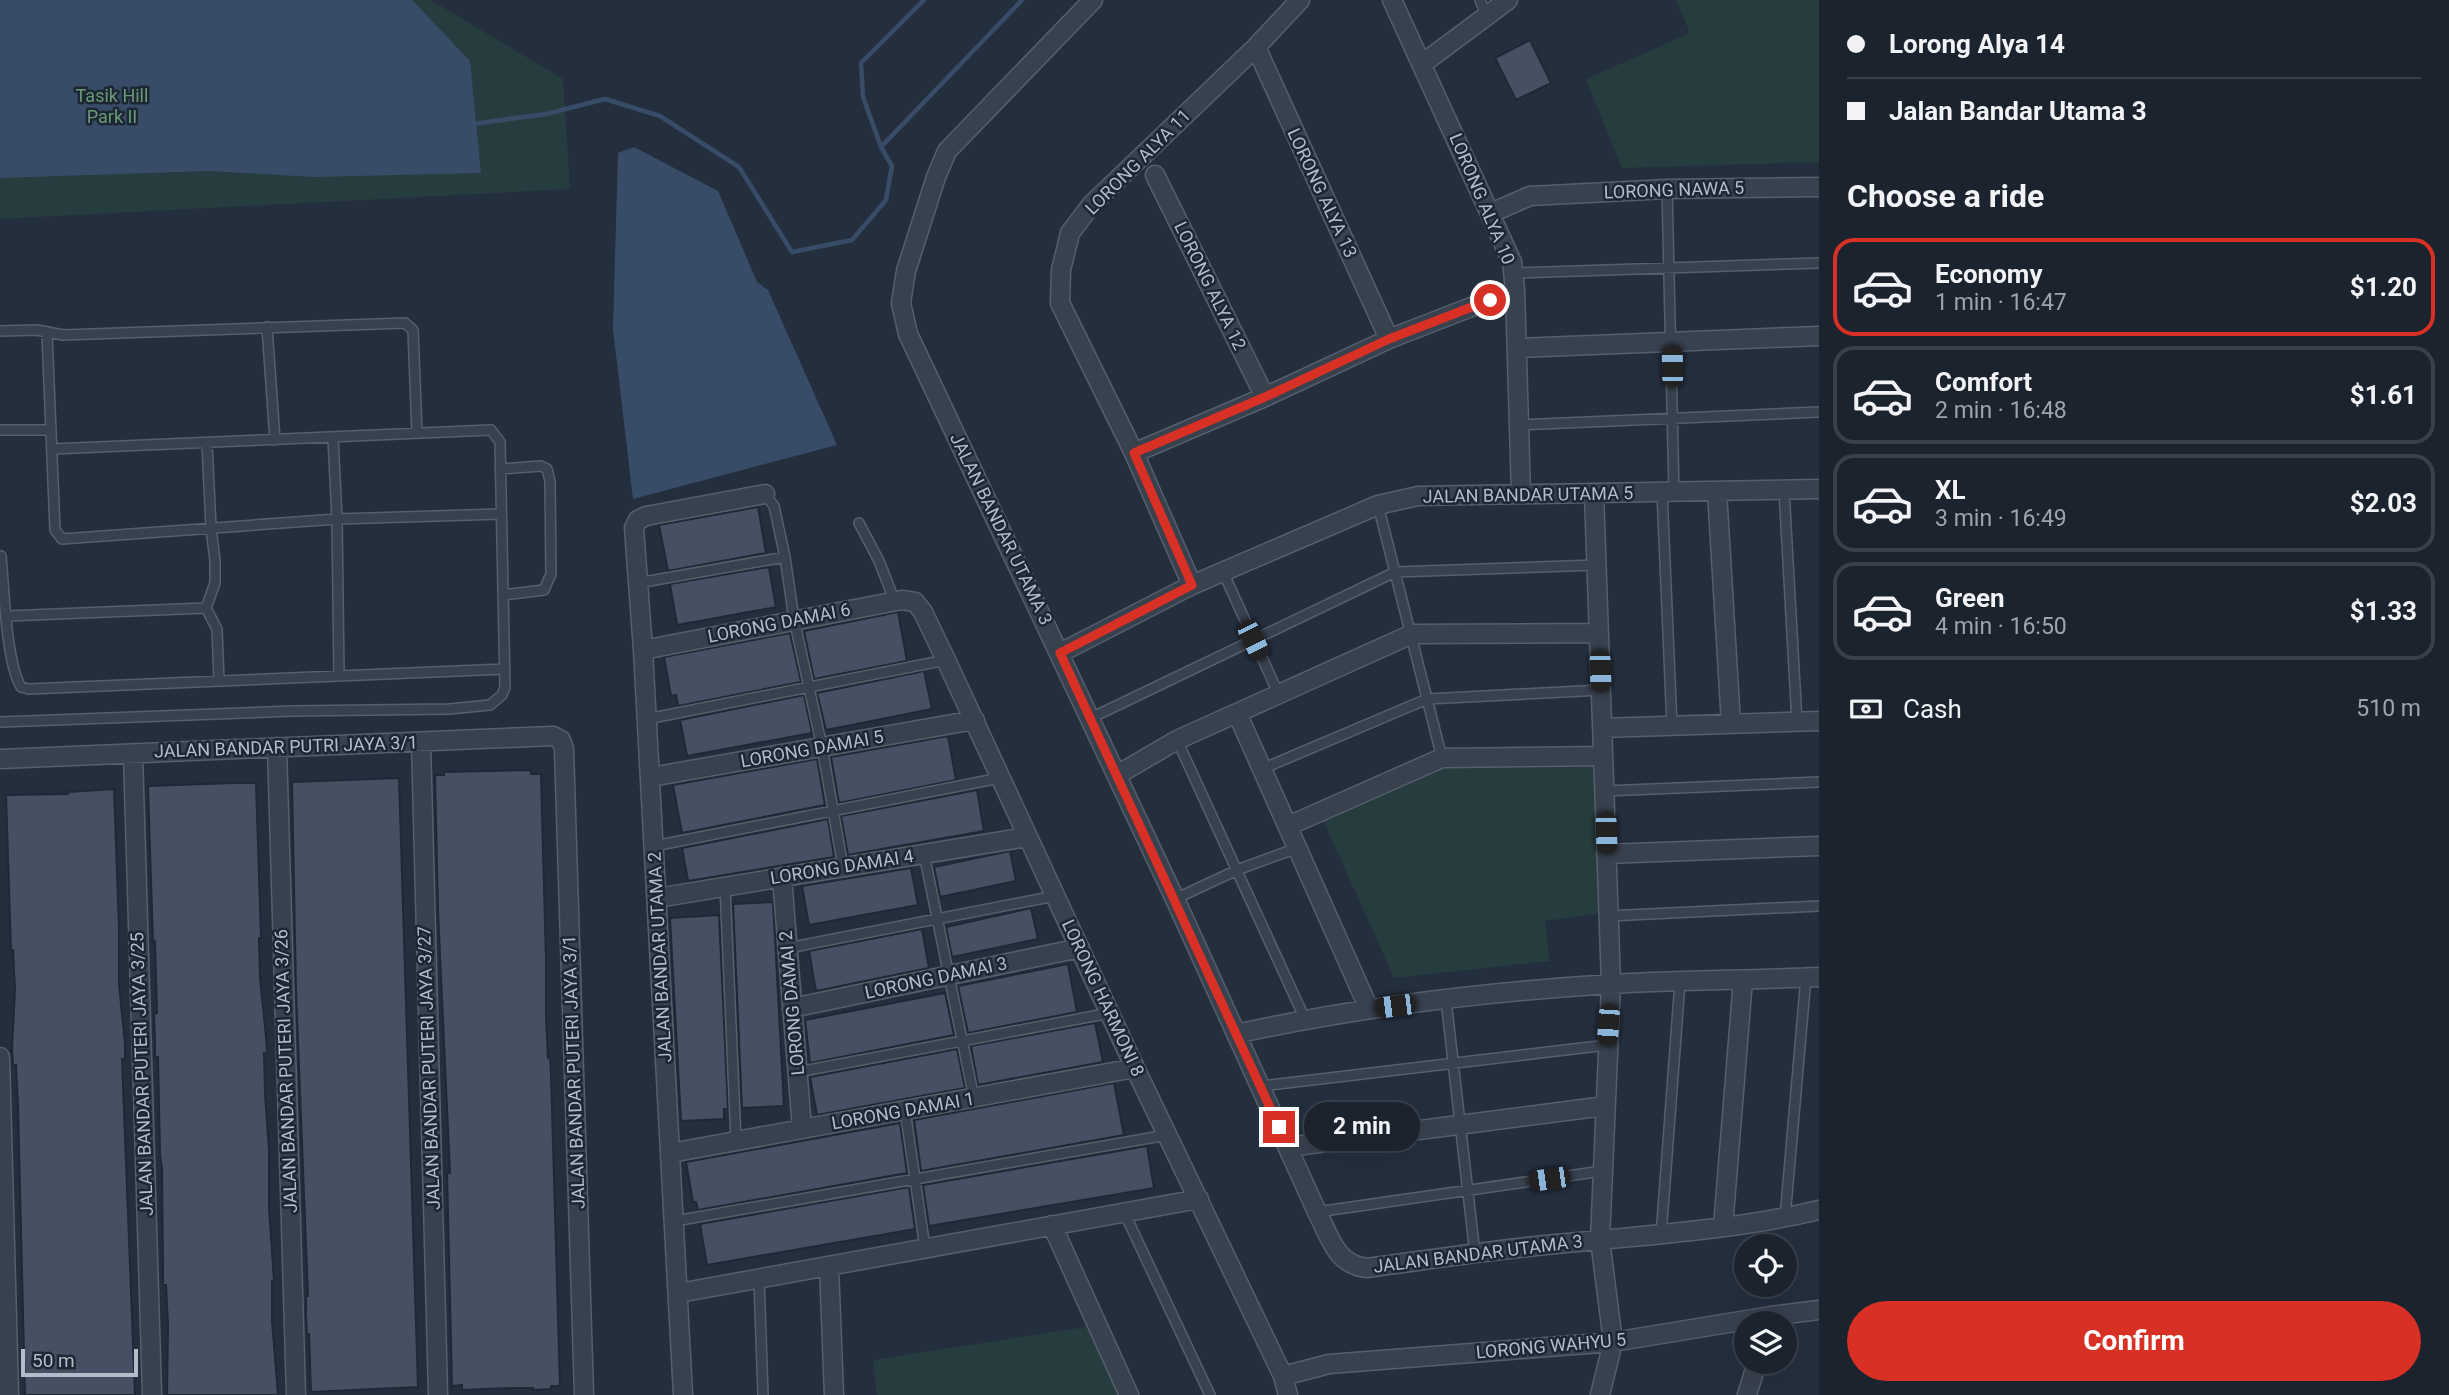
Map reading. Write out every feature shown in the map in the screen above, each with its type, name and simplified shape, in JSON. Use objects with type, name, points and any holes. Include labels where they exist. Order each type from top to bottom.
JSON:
[{"type":"street","name":"JALAN BANDAR UTAMA 3","points":[[1093,0],[947,151],[906,271],[901,303],[908,334],[1091,718],[1317,1212],[1342,1259],[1354,1266],[1367,1268],[1600,1240],[1661,1236],[1785,1218],[1819,1210]]},
{"type":"street","name":"LORONG ALYA 11","points":[[1192,585],[1134,453],[1060,303],[1061,270],[1070,233],[1090,205],[1256,47],[1300,0]]},
{"type":"street","name":"LORONG ALYA 10","points":[[1392,0],[1511,262],[1517,348],[1521,494]]},
{"type":"street","points":[[1422,64],[1483,7],[1508,0]]},
{"type":"street","name":"LORONG ALYA 13","points":[[1256,47],[1389,339]]},
{"type":"street","name":"LORONG ALYA 12","points":[[1155,175],[1265,397]]},
{"type":"street","name":"LORONG NAWA 5","points":[[1491,214],[1530,196],[1667,189],[1819,187]]},
{"type":"street","points":[[1134,453],[1265,397],[1514,282]]},
{"type":"street","points":[[1517,348],[1819,336]]},
{"type":"street","name":"JALAN BANDAR UTAMA 5","points":[[1060,653],[1192,585],[1378,505],[1418,496],[1819,489]]},
{"type":"street","points":[[1717,491],[1731,724]]},
{"type":"street","points":[[1594,493],[1611,984],[1600,1240],[1613,1342],[1600,1395]]},
{"type":"street","name":"JALAN BANDAR UTAMA 2","points":[[683,1395],[647,719],[634,528],[638,520],[646,516],[765,494]]},
{"type":"street","name":"LORONG DAMAI 6","points":[[643,650],[794,619],[908,600],[915,602]]},
{"type":"street","name":"LORONG HARMONI 8","points":[[915,602],[923,612],[975,720],[1135,1069],[1283,1377],[1288,1395]]},
{"type":"street","points":[[1117,775],[1177,740],[1412,635],[1599,633]]},
{"type":"street","points":[[1237,713],[1369,1009]]},
{"type":"street","name":"LORONG DAMAI 5","points":[[650,777],[975,720]]},
{"type":"street","points":[[1602,728],[1819,721]]},
{"type":"street","name":"JALAN BANDAR PUTRI JAYA 3/1","points":[[0,759],[553,736],[561,740],[564,749]]},
{"type":"street","name":"JALAN BANDAR PUTERI JAYA 3/27","points":[[421,741],[438,1395]]},
{"type":"street","name":"JALAN BANDAR PUTERI JAYA 3/26","points":[[277,747],[296,1395]]},
{"type":"street","name":"JALAN BANDAR PUTERI JAYA 3/1","points":[[564,749],[584,1395]]},
{"type":"street","name":"JALAN BANDAR PUTERI JAYA 3/25","points":[[133,754],[152,1395]]},
{"type":"street","points":[[1288,826],[1442,758],[1603,756]]},
{"type":"street","name":"LORONG DAMAI 4","points":[[657,898],[1027,837]]},
{"type":"street","points":[[1606,854],[1819,846]]},
{"type":"street","name":"LORONG DAMAI 2","points":[[782,877],[802,1129]]},
{"type":"street","name":"LORONG DAMAI 3","points":[[792,1008],[1080,948]]},
{"type":"street","points":[[1236,1034],[1305,1019],[1446,1000],[1611,984],[1813,977]]},
{"type":"street","points":[[1723,1227],[1743,980]]},
{"type":"street","points":[[0,1057],[4,1324],[9,1395]]},
{"type":"street","name":"LORONG DAMAI 1","points":[[671,1153],[1135,1069]]},
{"type":"street","points":[[1289,1147],[1605,1106]]},
{"type":"street","points":[[679,1293],[1199,1199]]},
{"type":"street","points":[[1052,1225],[1129,1395]]},
{"type":"street","points":[[829,1266],[834,1395]]},
{"type":"street","name":"LORONG WAHYU 5","points":[[1797,1314],[1819,1310]]},
{"type":"street","name":"LORONG WAHYU 5","points":[[1283,1377],[1329,1364],[1613,1342],[1734,1324]]},
{"type":"street","points":[[1747,1395],[1753,1374]]},
{"type":"lane","points":[[1667,189],[1673,419],[1668,492],[1672,726]]},
{"type":"lane","points":[[1514,282],[1670,268],[1819,263]]},
{"type":"lane","points":[[0,331],[37,330],[63,335],[396,322],[410,326],[413,330],[417,433]]},
{"type":"lane","points":[[267,327],[275,440]]},
{"type":"lane","points":[[47,333],[55,530],[62,539],[337,519],[501,514]]},
{"type":"lane","points":[[1519,425],[1819,412]]},
{"type":"lane","points":[[0,430],[51,430]]},
{"type":"lane","points":[[0,722],[293,711],[449,709],[491,705],[502,695],[505,687],[500,442],[491,430],[52,449]]},
{"type":"lane","points":[[333,437],[339,676]]},
{"type":"lane","points":[[207,443],[215,583],[206,608],[217,629],[219,681]]},
{"type":"lane","points":[[500,469],[541,466],[547,469],[550,481],[551,574],[548,584],[540,592],[503,595]]},
{"type":"lane","points":[[1784,490],[1797,722]]},
{"type":"lane","points":[[765,494],[774,506],[785,557],[794,619],[822,747],[843,867]]},
{"type":"lane","points":[[1378,505],[1442,758]]},
{"type":"lane","points":[[859,523],[879,561],[895,602]]},
{"type":"lane","points":[[1,556],[12,661],[21,687],[29,689],[505,669]]},
{"type":"lane","points":[[638,583],[785,557]]},
{"type":"lane","points":[[1091,718],[1395,572],[1597,565]]},
{"type":"lane","points":[[1223,572],[1279,695]]},
{"type":"lane","points":[[7,616],[206,608]]},
{"type":"lane","points":[[647,719],[946,660]]},
{"type":"lane","points":[[1262,769],[1427,699],[1601,690]]},
{"type":"lane","points":[[1177,740],[1305,1019]]},
{"type":"lane","points":[[654,846],[834,813],[1000,778]]},
{"type":"lane","points":[[1604,790],[1819,782]]},
{"type":"lane","points":[[1175,899],[1237,870],[1297,848]]},
{"type":"lane","points":[[924,854],[974,1098]]},
{"type":"lane","points":[[725,886],[736,1141]]},
{"type":"lane","points":[[788,948],[1055,896]]},
{"type":"lane","points":[[1608,915],[1819,906]]},
{"type":"lane","points":[[1785,1218],[1813,977]]},
{"type":"lane","points":[[1661,1236],[1681,982]]},
{"type":"lane","points":[[1446,1000],[1475,1254]]},
{"type":"lane","points":[[798,1072],[1110,1013]]},
{"type":"lane","points":[[1261,1086],[1607,1045]]},
{"type":"lane","points":[[905,1110],[925,1248]]},
{"type":"lane","points":[[675,1221],[1167,1135]]},
{"type":"lane","points":[[1317,1212],[1602,1171]]},
{"type":"lane","points":[[1124,1212],[1210,1395]]},
{"type":"lane","points":[[759,1279],[764,1395]]},
{"type":"green space","name":"Tasik Hill Park II","points":[[0,0],[431,0],[563,79],[570,189],[0,219]]},
{"type":"green space","points":[[1676,0],[1819,0],[1819,162],[1622,168],[1586,79],[1690,33]]},
{"type":"green space","points":[[1593,758],[1602,913],[1545,921],[1550,961],[1394,978],[1323,820],[1458,760]]},
{"type":"green space","points":[[1099,1325],[1131,1395],[877,1395],[873,1360]]},
{"type":"water","name":"Tasik Hill Park II","points":[[0,0],[412,0],[470,61],[481,173],[313,177],[209,171],[0,178]]},
{"type":"water","points":[[634,147],[718,191],[757,282],[768,290],[837,445],[633,499],[613,329],[618,153]]},
{"type":"building","points":[[1530,40],[1551,83],[1516,100],[1495,58]]},
{"type":"building","points":[[758,507],[766,553],[668,571],[659,525]]},
{"type":"building","points":[[769,567],[776,607],[677,625],[670,584]]},
{"type":"building","points":[[898,612],[907,661],[814,679],[804,631]]},
{"type":"building","points":[[790,633],[801,682],[678,706],[676,695],[671,696],[664,657]]},
{"type":"building","points":[[924,671],[932,709],[826,730],[817,693]]},
{"type":"building","points":[[804,695],[812,733],[687,756],[680,720]]},
{"type":"building","points":[[948,736],[956,780],[839,803],[831,757]]},
{"type":"building","points":[[817,759],[825,805],[682,833],[673,785]]},
{"type":"building","points":[[531,770],[531,774],[541,774],[546,1018],[551,1074],[560,1386],[533,1390],[462,1390],[462,1385],[452,1386],[447,1173],[450,1173],[438,911],[435,775],[444,775],[444,772]]},
{"type":"building","points":[[399,778],[418,1387],[311,1392],[306,1316],[308,1296],[296,990],[292,782]]},
{"type":"building","points":[[256,783],[260,978],[267,1053],[264,1053],[265,1094],[274,1281],[272,1321],[278,1395],[167,1395],[168,1325],[166,1285],[163,1285],[162,1169],[158,1057],[155,1057],[154,1014],[157,1013],[148,786]]},
{"type":"building","points":[[114,789],[119,984],[125,1044],[125,1059],[122,1059],[135,1395],[25,1395],[18,1106],[16,1065],[13,1065],[12,1049],[15,989],[11,950],[6,795],[68,794]]},
{"type":"building","points":[[977,790],[984,831],[848,855],[841,816]]},
{"type":"building","points":[[828,819],[834,857],[688,881],[682,848]]},
{"type":"building","points":[[1010,851],[1016,881],[940,897],[934,867]]},
{"type":"building","points":[[911,868],[918,905],[809,925],[802,886]]},
{"type":"building","points":[[773,902],[784,1106],[742,1108],[733,904]]},
{"type":"building","points":[[1031,908],[1038,939],[952,957],[946,927]]},
{"type":"building","points":[[719,915],[728,1109],[724,1109],[724,1119],[681,1121],[670,918]]},
{"type":"building","points":[[922,929],[929,968],[816,991],[809,951]]},
{"type":"building","points":[[1068,964],[1077,1012],[968,1033],[958,986]]},
{"type":"building","points":[[945,993],[954,1035],[810,1063],[805,1020]]},
{"type":"building","points":[[1095,1023],[1103,1062],[978,1085],[971,1046]]},
{"type":"building","points":[[957,1049],[965,1088],[817,1115],[810,1077]]},
{"type":"building","points":[[1114,1083],[1124,1135],[921,1171],[914,1120]]},
{"type":"building","points":[[900,1123],[907,1173],[698,1210],[696,1202],[693,1202],[686,1162]]},
{"type":"building","points":[[1147,1146],[1154,1188],[929,1226],[923,1185]]},
{"type":"building","points":[[909,1187],[915,1229],[707,1265],[700,1224]]},
{"type":"waterway","points":[[472,124],[546,114],[605,99],[660,116],[739,167],[792,252],[852,240],[886,200],[892,166],[881,147],[863,97],[861,63],[924,0]]},
{"type":"waterway","points":[[881,147],[1022,0]]},
{"type":"route","points":[[1279,1127],[1060,653],[1192,585],[1134,453],[1265,397],[1389,339],[1490,300]]}]
